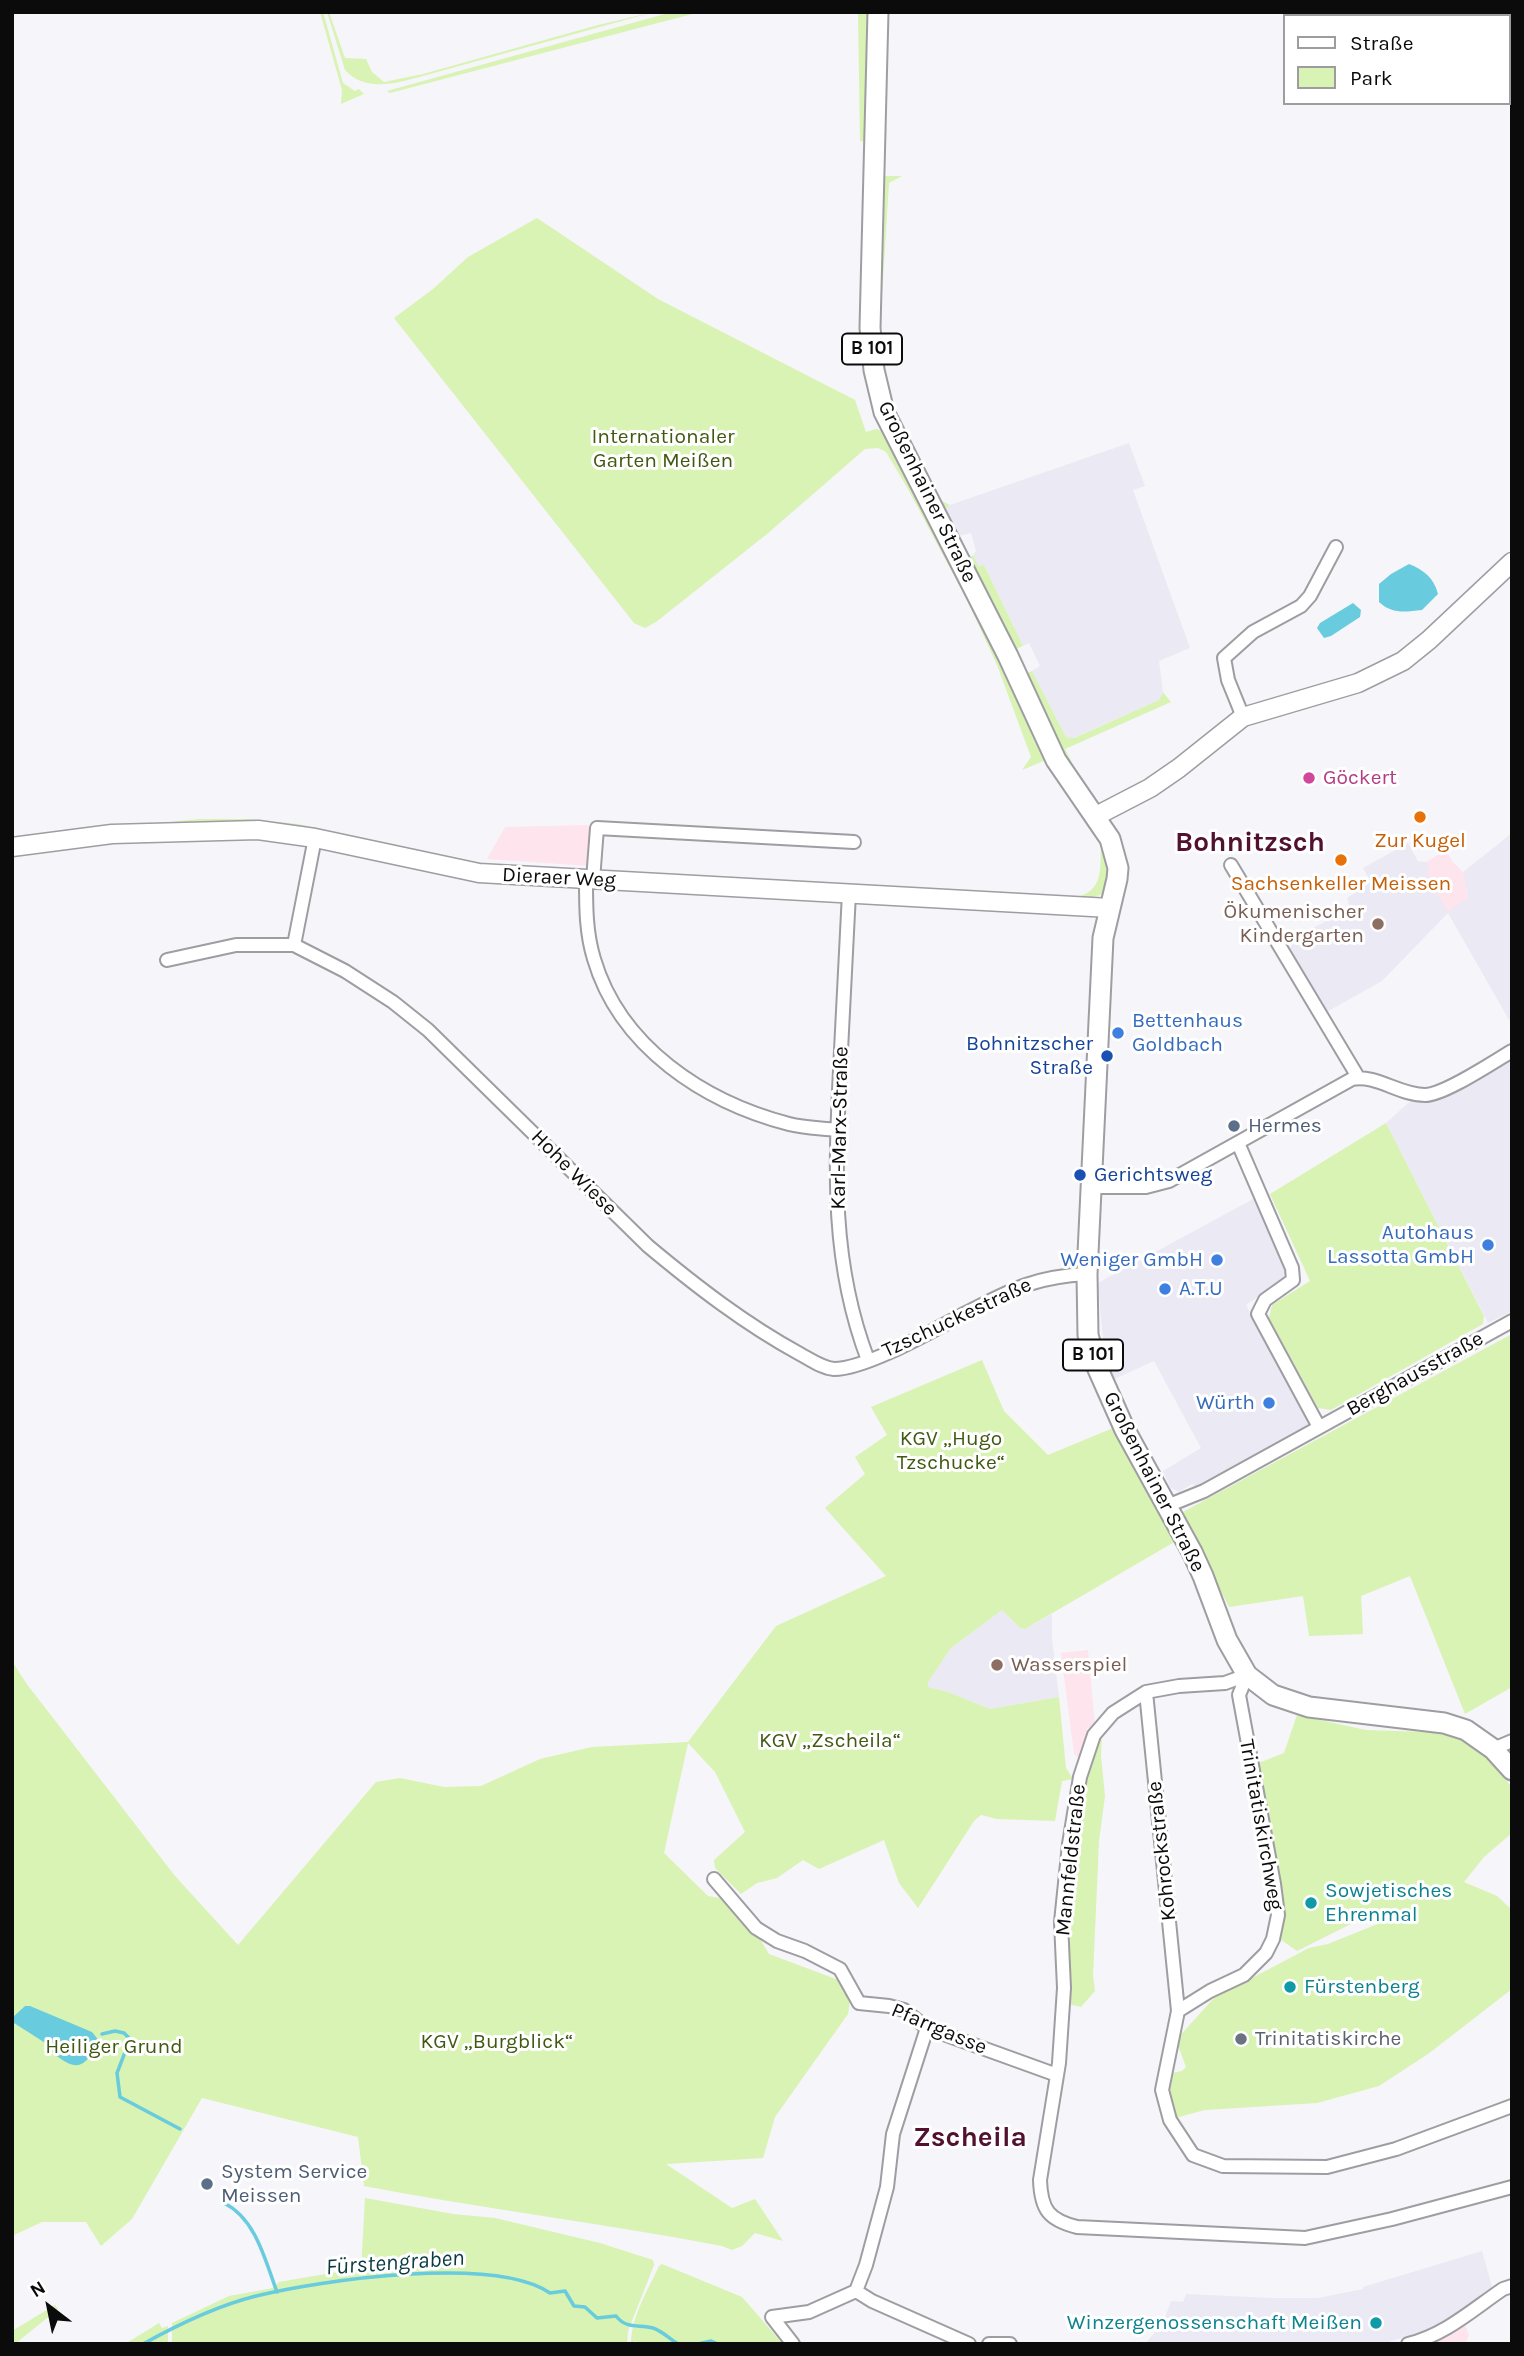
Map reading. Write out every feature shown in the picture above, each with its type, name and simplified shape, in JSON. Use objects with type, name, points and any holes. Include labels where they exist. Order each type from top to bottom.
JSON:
[{"type":"main road","name":"Großenhainer Straße","points":[[878,12],[870,328],[874,370],[884,411],[1008,656],[1056,760],[1110,839],[1118,868],[1103,938],[1087,1274],[1087,1335],[1097,1367],[1125,1430],[1203,1576],[1227,1640],[1247,1675],[1273,1695],[1309,1707],[1444,1723],[1466,1730],[1503,1745],[1512,1770]]},
{"type":"main road","points":[[1096,816],[1160,781],[1243,717],[1358,683],[1403,661],[1512,562]]},
{"type":"main road","name":"Dieraer Weg","points":[[12,847],[112,834],[177,830],[258,830],[315,838],[479,873],[1110,908]]},
{"type":"street","points":[[1243,717],[1228,680],[1224,658],[1253,632],[1300,606],[1310,596],[1336,547]]},
{"type":"street","points":[[837,1129],[791,1124],[746,1110],[705,1091],[669,1068],[639,1038],[612,1001],[593,958],[586,919],[597,828],[854,842]]},
{"type":"street","points":[[294,945],[315,838]]},
{"type":"street","points":[[1231,865],[1358,1077]]},
{"type":"street","name":"Karl-Marx-Straße","points":[[849,893],[837,1129],[838,1229],[841,1261],[852,1314],[868,1360]]},
{"type":"street","name":"Hohe Wiese","points":[[167,960],[236,945],[294,945],[365,984],[428,1030],[648,1246],[728,1310],[774,1340],[820,1365],[832,1369],[844,1368],[868,1360]]},
{"type":"street","points":[[1091,1187],[1133,1188],[1158,1185],[1358,1077],[1418,1094],[1435,1094],[1512,1051]]},
{"type":"street","points":[[1238,1143],[1292,1268],[1293,1280],[1265,1300],[1258,1314],[1319,1427]]},
{"type":"street","name":"Tzschuckestraße","points":[[868,1360],[1024,1284],[1052,1277],[1087,1274]]},
{"type":"street","name":"Berghausstraße","points":[[1167,1506],[1204,1491],[1512,1321]]},
{"type":"street","name":"Mannfeldstraße","points":[[1247,1675],[1225,1683],[1179,1686],[1146,1692],[1113,1713],[1094,1735],[1080,1777],[1069,1844],[1061,1922],[1064,1988],[1056,2090],[1040,2180],[1040,2194],[1048,2213],[1057,2222],[1101,2228],[1305,2238],[1392,2219],[1512,2187]]},
{"type":"street","name":"Trinitatiskirchweg","points":[[1178,2011],[1210,1991],[1244,1975],[1255,1966],[1266,1953],[1276,1926],[1278,1915],[1274,1884],[1239,1695],[1247,1675]]},
{"type":"street","name":"Kohrockstraße","points":[[1146,1692],[1178,2011],[1162,2090],[1170,2120],[1193,2155],[1223,2166],[1327,2166],[1407,2145],[1512,2106]]},
{"type":"street","name":"Pfarrgasse","points":[[715,1879],[756,1928],[777,1941],[805,1951],[840,1969],[859,2003],[904,2010],[927,2028],[1057,2075]]},
{"type":"street","points":[[793,2344],[772,2316],[809,2312],[856,2291],[866,2265],[887,2186],[893,2134],[927,2028]]},
{"type":"street","points":[[1408,2344],[1426,2340],[1454,2325],[1503,2289],[1512,2286]]},
{"type":"street","points":[[856,2291],[872,2301],[969,2344]]},
{"type":"street","points":[[989,2344],[1010,2344]]},
{"type":"shaded area","points":[[1129,443],[1145,486],[1133,490],[1190,648],[1159,661],[1163,692],[1159,700],[1073,738],[1066,737],[1032,671],[1040,666],[1029,643],[1023,646],[984,565],[978,566],[973,555],[976,551],[971,533],[958,536],[944,510],[950,505]]},
{"type":"shaded area","points":[[591,825],[590,866],[487,859],[505,827]]},
{"type":"shaded area","name":"Ökumenischer Kindergarten","points":[[1512,833],[1512,1025],[1448,913],[1382,981],[1325,1013],[1288,952],[1297,936],[1350,909],[1347,898],[1371,882],[1363,868],[1408,843],[1418,861],[1426,862],[1431,870],[1426,873],[1468,898],[1463,872]]},
{"type":"shaded area","points":[[1446,850],[1463,872],[1468,898],[1448,912],[1426,873],[1431,870],[1426,862]]},
{"type":"shaded area","points":[[1512,1058],[1512,1311],[1488,1323],[1386,1123],[1414,1098],[1426,1103]]},
{"type":"shaded area","points":[[1255,1198],[1287,1267],[1284,1278],[1246,1305],[1312,1427],[1198,1487],[1192,1484],[1179,1492],[1170,1487],[1163,1471],[1201,1448],[1154,1361],[1110,1381],[1098,1283]]},
{"type":"shaded area","name":"Wasserspiel","points":[[1002,1610],[1020,1628],[1025,1629],[1052,1614],[1059,1697],[990,1709],[928,1687],[928,1682],[951,1648]]},
{"type":"shaded area","points":[[1088,1650],[1095,1726],[1087,1728],[1088,1738],[1080,1759],[1074,1754],[1061,1653]]},
{"type":"shaded area","points":[[1482,2251],[1493,2290],[1432,2331],[1390,2341],[1389,2344],[1145,2344],[1163,2323],[1171,2301],[1183,2302],[1186,2294],[1318,2298],[1363,2289]]},
{"type":"shaded area","points":[[1464,2323],[1469,2335],[1465,2344],[1423,2344]]},
{"type":"green space","points":[[320,12],[323,12],[343,83],[355,91],[359,89],[364,94],[341,104],[342,90]]},
{"type":"green space","points":[[327,12],[345,58],[366,59],[372,72],[384,82],[654,12],[413,79],[372,84],[362,82],[345,70]]},
{"type":"green space","points":[[672,12],[700,12],[390,93],[387,91]]},
{"type":"green space","points":[[858,12],[870,12],[869,142],[860,141]]},
{"type":"green space","points":[[1512,12],[1512,43],[1510,44],[1510,14],[1414,14]]},
{"type":"green space","points":[[884,167],[885,176],[902,176],[889,183],[880,329],[884,377],[896,414],[926,475],[940,500],[950,505],[944,510],[958,536],[955,535],[892,416],[877,358]]},
{"type":"green space","name":"Internationaler Garten Meißen","points":[[537,218],[658,299],[855,400],[866,432],[876,429],[883,431],[972,600],[1046,760],[1022,770],[1031,757],[997,665],[968,602],[908,489],[886,452],[878,448],[865,449],[767,534],[656,622],[645,628],[634,623],[394,318],[433,289],[468,257]]},
{"type":"green space","points":[[973,555],[978,566],[984,565],[1023,646],[1014,650],[969,559]]},
{"type":"green space","points":[[1032,671],[1066,737],[1074,738],[1159,700],[1163,692],[1171,702],[1065,749],[1081,780],[1075,782],[1025,674]]},
{"type":"green space","points":[[199,819],[250,819],[298,824],[480,863],[475,870],[323,836],[12,841],[12,838]]},
{"type":"green space","points":[[1104,847],[1110,876],[1104,894],[1081,900],[1080,896],[1093,888],[1099,877],[1101,848]]},
{"type":"green space","points":[[1386,1123],[1484,1316],[1483,1324],[1331,1410],[1318,1408],[1269,1318],[1272,1305],[1310,1281],[1270,1194]]},
{"type":"green space","points":[[1512,1334],[1512,1687],[1465,1714],[1410,1576],[1361,1596],[1363,1634],[1309,1636],[1303,1596],[1229,1607],[1181,1513]]},
{"type":"green space","points":[[982,1360],[1004,1411],[1048,1455],[1113,1428],[1176,1541],[1025,1629],[1020,1628],[1002,1610],[951,1648],[928,1682],[928,1687],[990,1709],[1059,1697],[1066,1768],[1073,1779],[1062,1781],[1055,1821],[997,1819],[981,1815],[974,1821],[918,1908],[899,1883],[884,1840],[819,1869],[803,1860],[777,1878],[757,1883],[741,1894],[715,1868],[714,1860],[745,1832],[715,1772],[688,1743],[664,1853],[708,1896],[737,1901],[769,1954],[841,1981],[850,2001],[848,2014],[775,2117],[763,2158],[666,2164],[732,2208],[755,2199],[783,2241],[755,2233],[742,2246],[732,2250],[677,2238],[364,2186],[358,2137],[202,2098],[132,2219],[101,2246],[86,2222],[42,2222],[12,2236],[12,1661],[26,1683],[175,1876],[238,1945],[376,1782],[400,1778],[444,1787],[481,1786],[540,1759],[592,1747],[688,1742],[776,1626],[886,1576],[825,1508],[865,1474],[855,1457],[887,1435],[871,1407]]},
{"type":"green space","points":[[1297,1715],[1366,1730],[1428,1732],[1455,1736],[1485,1752],[1512,1788],[1512,1833],[1484,1857],[1464,1882],[1497,1896],[1512,1910],[1512,1989],[1428,2054],[1379,2086],[1317,2103],[1205,2110],[1175,2118],[1167,2090],[1172,2073],[1182,2071],[1186,2067],[1176,2040],[1214,1998],[1309,1948],[1328,1944],[1385,1921],[1371,1914],[1297,1951],[1277,1937],[1280,1883],[1256,1764],[1284,1753]]},
{"type":"green space","points":[[1102,1735],[1105,1796],[1099,1841],[1093,1975],[1095,1991],[1081,2007],[1068,2004],[1069,1889],[1078,1817],[1087,1792],[1084,1790],[1094,1751]]},
{"type":"green space","points":[[365,2198],[453,2214],[495,2218],[600,2243],[653,2260],[654,2265],[628,2331],[627,2344],[172,2344],[172,2323],[229,2296],[273,2288],[279,2282],[361,2270]]},
{"type":"green space","points":[[662,2264],[742,2297],[783,2344],[642,2344],[635,2341],[631,2344],[637,2314]]},
{"type":"green space","points":[[55,2305],[58,2309],[12,2344],[12,2331]]},
{"type":"green space","points":[[159,2323],[162,2328],[168,2326],[168,2344],[125,2344]]},
{"type":"water","points":[[1409,564],[1428,575],[1438,594],[1422,610],[1404,612],[1389,609],[1379,602],[1379,584]]},
{"type":"water","points":[[1353,603],[1361,610],[1360,617],[1324,638],[1317,628],[1320,623]]},
{"type":"water","points":[[25,2006],[92,2032],[100,2042],[84,2062],[79,2065],[68,2063],[55,2055],[50,2046],[14,2023],[12,2018]]},
{"type":"waterway","points":[[102,2034],[115,2031],[124,2033],[130,2039],[117,2073],[120,2097],[180,2129]]},
{"type":"waterway","points":[[224,2203],[235,2210],[252,2230],[277,2292]]},
{"type":"waterway","name":"Fürstengraben","points":[[143,2344],[198,2316],[256,2296],[363,2278],[450,2273],[490,2275],[524,2282],[550,2293],[565,2291],[574,2306],[585,2307],[597,2318],[616,2316],[629,2325],[656,2329],[678,2344]]},
{"type":"waterway","name":"Fürstengraben","points":[[698,2344],[711,2341],[718,2344]]},
{"type":"place","name":"Göckert","points":[[1309,778]]},
{"type":"place","name":"Zur Kugel","points":[[1420,817]]},
{"type":"place","name":"Sachsenkeller Meissen","points":[[1341,860]]},
{"type":"place","name":"Ökumenischer Kindergarten","points":[[1378,924]]},
{"type":"place","name":"Bettenhaus Goldbach","points":[[1118,1033]]},
{"type":"place","name":"Bohnitzscher Straße","points":[[1107,1056]]},
{"type":"place","name":"Hermes","points":[[1234,1126]]},
{"type":"place","name":"Gerichtsweg","points":[[1080,1175]]},
{"type":"place","name":"Autohaus Lassotta GmbH","points":[[1488,1245]]},
{"type":"place","name":"Weniger GmbH","points":[[1217,1260]]},
{"type":"place","name":"A.T.U","points":[[1165,1289]]},
{"type":"place","name":"Würth","points":[[1269,1403]]},
{"type":"place","name":"Wasserspiel","points":[[997,1665]]},
{"type":"place","name":"Sowjetisches Ehrenmal","points":[[1311,1903]]},
{"type":"place","name":"Fürstenberg","points":[[1290,1987]]},
{"type":"place","name":"Trinitatiskirche","points":[[1241,2039]]},
{"type":"place","name":"System Service Meissen","points":[[207,2184]]},
{"type":"place","name":"Winzergenossenschaft Meißen","points":[[1376,2323]]},
{"type":"district","name":"Bohnitzsch","points":[[1250,843]]},
{"type":"district","name":"Zscheila","points":[[970,2138]]},
{"type":"park label","name":"KGV „Hugo Tzschucke“","points":[[951,1451]]},
{"type":"park label","name":"KGV „Zscheila“","points":[[830,1741]]},
{"type":"park label","name":"KGV „Burgblick“","points":[[497,2042]]},
{"type":"park label","name":"Heiliger Grund","points":[[114,2047]]}]
